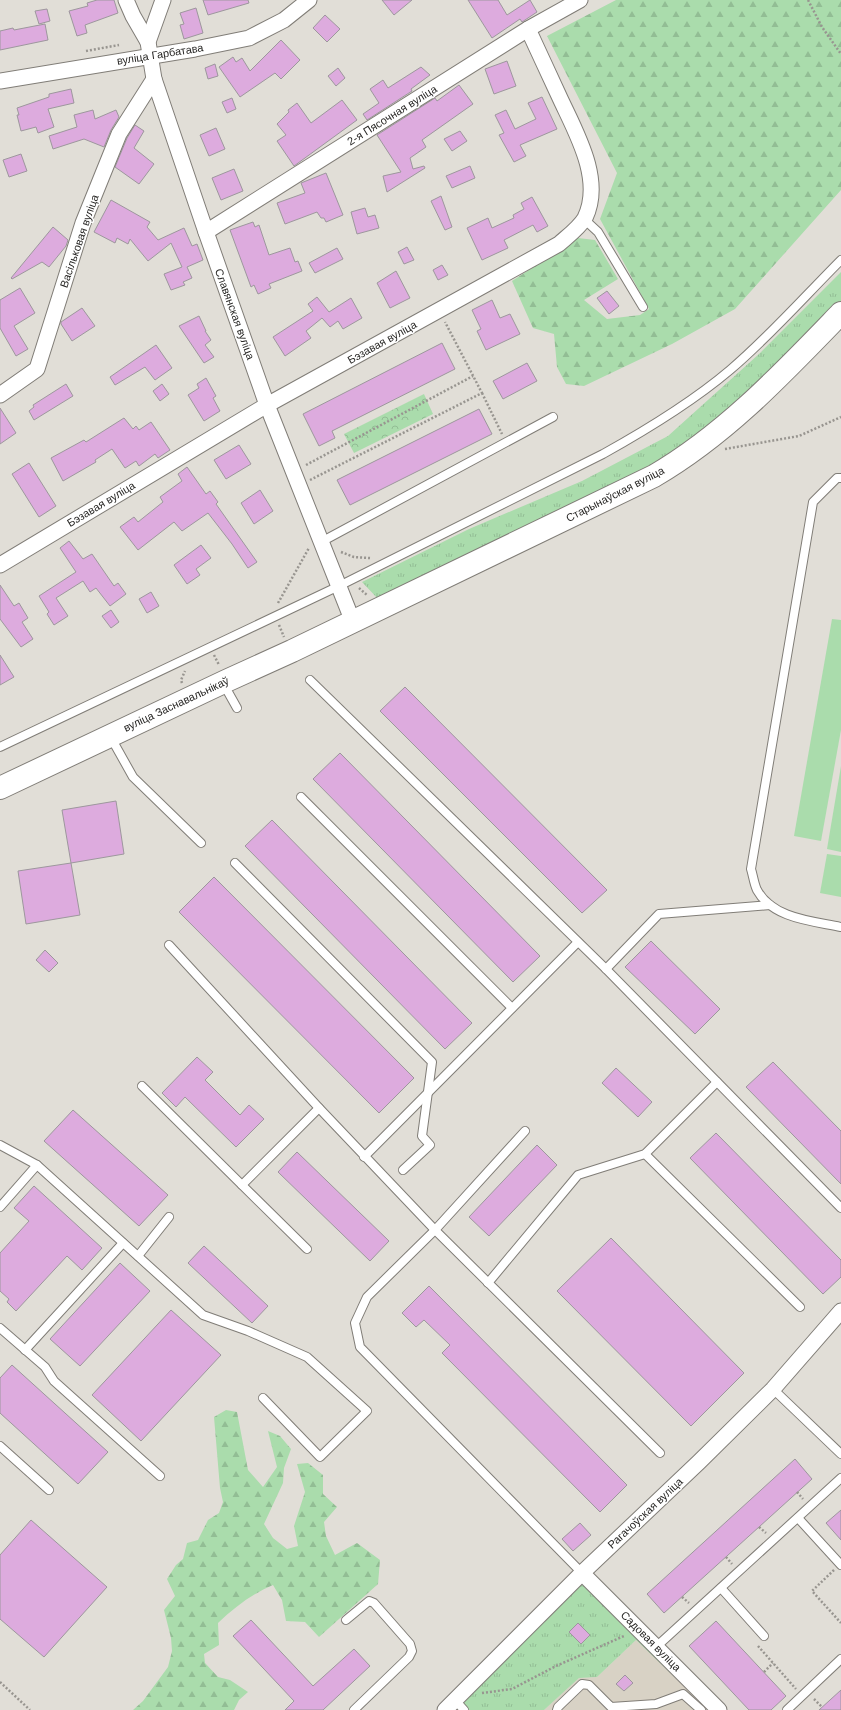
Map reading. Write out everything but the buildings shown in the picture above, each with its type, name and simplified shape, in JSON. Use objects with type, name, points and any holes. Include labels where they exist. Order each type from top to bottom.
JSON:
[{"type":"main road","name":"Старынаўская вуліца","points":[[352,622],[633,487],[678,461],[738,415],[841,313]]},
{"type":"main road","name":"вуліца Заснавальнікаў","points":[[0,788],[352,622]]},
{"type":"street","points":[[126,0],[149,49]]},
{"type":"street","name":"Славянская вуліца","points":[[163,0],[149,49],[154,79],[267,405],[352,622]]},
{"type":"street","name":"вуліца Гарбатава","points":[[0,81],[149,49],[195,49],[249,38],[284,20],[309,0]]},
{"type":"street","name":"2-я Пясочная вуліца","points":[[206,232],[528,29],[580,0]]},
{"type":"street","name":"Бэзавая вуліца","points":[[0,565],[267,405],[559,244],[574,232],[584,219],[591,195],[588,166],[580,141],[528,29]]},
{"type":"street","name":"Васільковая вуліца","points":[[0,395],[37,369],[83,223],[119,134],[154,79]]},
{"type":"street","name":"Рагачоўская вуліца","points":[[454,1707],[582,1573],[699,1462],[773,1389],[841,1311]]},
{"type":"street","name":"Садовая вуліца","points":[[582,1573],[719,1710]]},
{"type":"lane","points":[[584,219],[598,232],[643,307]]},
{"type":"lane","points":[[0,747],[339,586],[604,454],[678,409],[732,368],[841,260]]},
{"type":"lane","points":[[321,541],[553,417]]},
{"type":"lane","points":[[841,478],[836,478],[812,502],[751,869],[757,890],[770,905],[790,916],[841,927]]},
{"type":"lane","points":[[310,680],[606,969],[841,1208]]},
{"type":"lane","points":[[222,682],[237,708]]},
{"type":"lane","points":[[110,736],[133,778],[201,843]]},
{"type":"lane","points":[[301,797],[512,1008]]},
{"type":"lane","points":[[235,863],[432,1062],[422,1136],[430,1145],[403,1170]]},
{"type":"lane","points":[[606,969],[659,914],[770,905]]},
{"type":"lane","points":[[364,1157],[578,942]]},
{"type":"lane","points":[[169,945],[364,1157],[435,1230],[660,1453]]},
{"type":"lane","points":[[488,1283],[578,1175],[645,1154],[717,1082]]},
{"type":"lane","points":[[142,1086],[307,1249]]},
{"type":"lane","points":[[242,1185],[319,1108]]},
{"type":"lane","points":[[525,1131],[435,1230],[368,1297],[355,1323],[360,1347],[582,1573]]},
{"type":"lane","points":[[0,1145],[37,1165],[203,1315],[248,1331],[307,1357],[367,1410],[320,1457],[263,1398]]},
{"type":"lane","points":[[645,1154],[800,1307]]},
{"type":"lane","points":[[0,1207],[37,1165]]},
{"type":"lane","points":[[138,1256],[170,1217]]},
{"type":"lane","points":[[25,1350],[123,1243]]},
{"type":"lane","points":[[0,1328],[45,1367],[54,1380],[160,1476]]},
{"type":"lane","points":[[773,1389],[841,1454]]},
{"type":"lane","points":[[0,1446],[49,1490]]},
{"type":"lane","points":[[656,1647],[841,1478]]},
{"type":"lane","points":[[798,1518],[841,1565]]},
{"type":"lane","points":[[721,1588],[764,1636]]},
{"type":"lane","points":[[346,1620],[364,1604],[369,1601],[374,1603],[410,1644],[412,1651],[409,1657],[357,1709]]},
{"type":"lane","points":[[786,1710],[806,1695],[841,1659]]},
{"type":"lane","points":[[557,1710],[558,1707],[582,1684],[589,1685],[611,1707],[656,1704],[683,1694],[701,1710]]},
{"type":"path","points":[[808,0],[822,27],[841,54]]},
{"type":"path","points":[[85,51],[119,45]]},
{"type":"path","points":[[439,311],[503,436]]},
{"type":"path","points":[[301,460],[304,467],[473,376]]},
{"type":"path","points":[[308,481],[482,393]]},
{"type":"path","points":[[723,450],[799,436],[841,417]]},
{"type":"path","points":[[306,474],[310,486]]},
{"type":"path","points":[[276,607],[321,541],[336,548],[347,556],[362,558],[398,556]]},
{"type":"path","points":[[797,1492],[805,1501]]},
{"type":"path","points":[[759,1527],[768,1536]]},
{"type":"path","points":[[726,1557],[735,1567]]},
{"type":"path","points":[[841,1565],[812,1591],[841,1623]]},
{"type":"path","points":[[682,1597],[692,1607]]},
{"type":"path","points":[[479,1693],[512,1689],[556,1666],[639,1629]]},
{"type":"path","points":[[754,1641],[773,1663],[806,1695],[822,1707]]},
{"type":"path","points":[[764,1672],[773,1663]]},
{"type":"path","points":[[0,1682],[30,1710]]},
{"type":"shaded area","points":[[636,1640],[709,1710],[544,1710],[579,1678],[597,1677]]},
{"type":"green space","points":[[616,0],[841,0],[841,190],[735,309],[672,344],[584,386],[566,384],[557,367],[554,334],[533,328],[512,281],[578,238],[595,240],[618,279],[584,300],[607,319],[640,315],[649,309],[600,219],[617,173],[547,36]]},
{"type":"green space","points":[[841,272],[841,305],[733,410],[648,471],[379,600],[362,582],[469,529],[582,481],[668,436],[759,354]]},
{"type":"green space","points":[[424,394],[433,414],[354,453],[344,434]]},
{"type":"green space","points":[[832,619],[841,620],[841,730],[821,841],[794,836]]},
{"type":"green space","points":[[841,766],[841,852],[827,849]]},
{"type":"green space","points":[[827,854],[841,856],[841,897],[820,893]]},
{"type":"green space","points":[[226,1410],[237,1412],[248,1470],[263,1487],[277,1467],[268,1431],[280,1436],[291,1449],[284,1468],[283,1483],[264,1524],[273,1538],[287,1549],[298,1546],[294,1526],[305,1492],[297,1464],[308,1463],[323,1475],[323,1494],[337,1507],[324,1522],[326,1536],[335,1555],[357,1543],[380,1560],[378,1584],[319,1637],[305,1622],[286,1621],[282,1600],[273,1585],[258,1592],[244,1601],[218,1623],[219,1645],[204,1654],[205,1663],[218,1677],[230,1680],[248,1692],[239,1700],[234,1710],[133,1710],[143,1701],[168,1667],[172,1651],[171,1638],[164,1610],[175,1596],[167,1579],[176,1565],[183,1559],[187,1543],[198,1540],[208,1520],[219,1513],[223,1502],[220,1488],[214,1417]]},
{"type":"green space","points":[[582,1580],[709,1710],[636,1640],[597,1677],[579,1678],[544,1710],[445,1710]]}]
